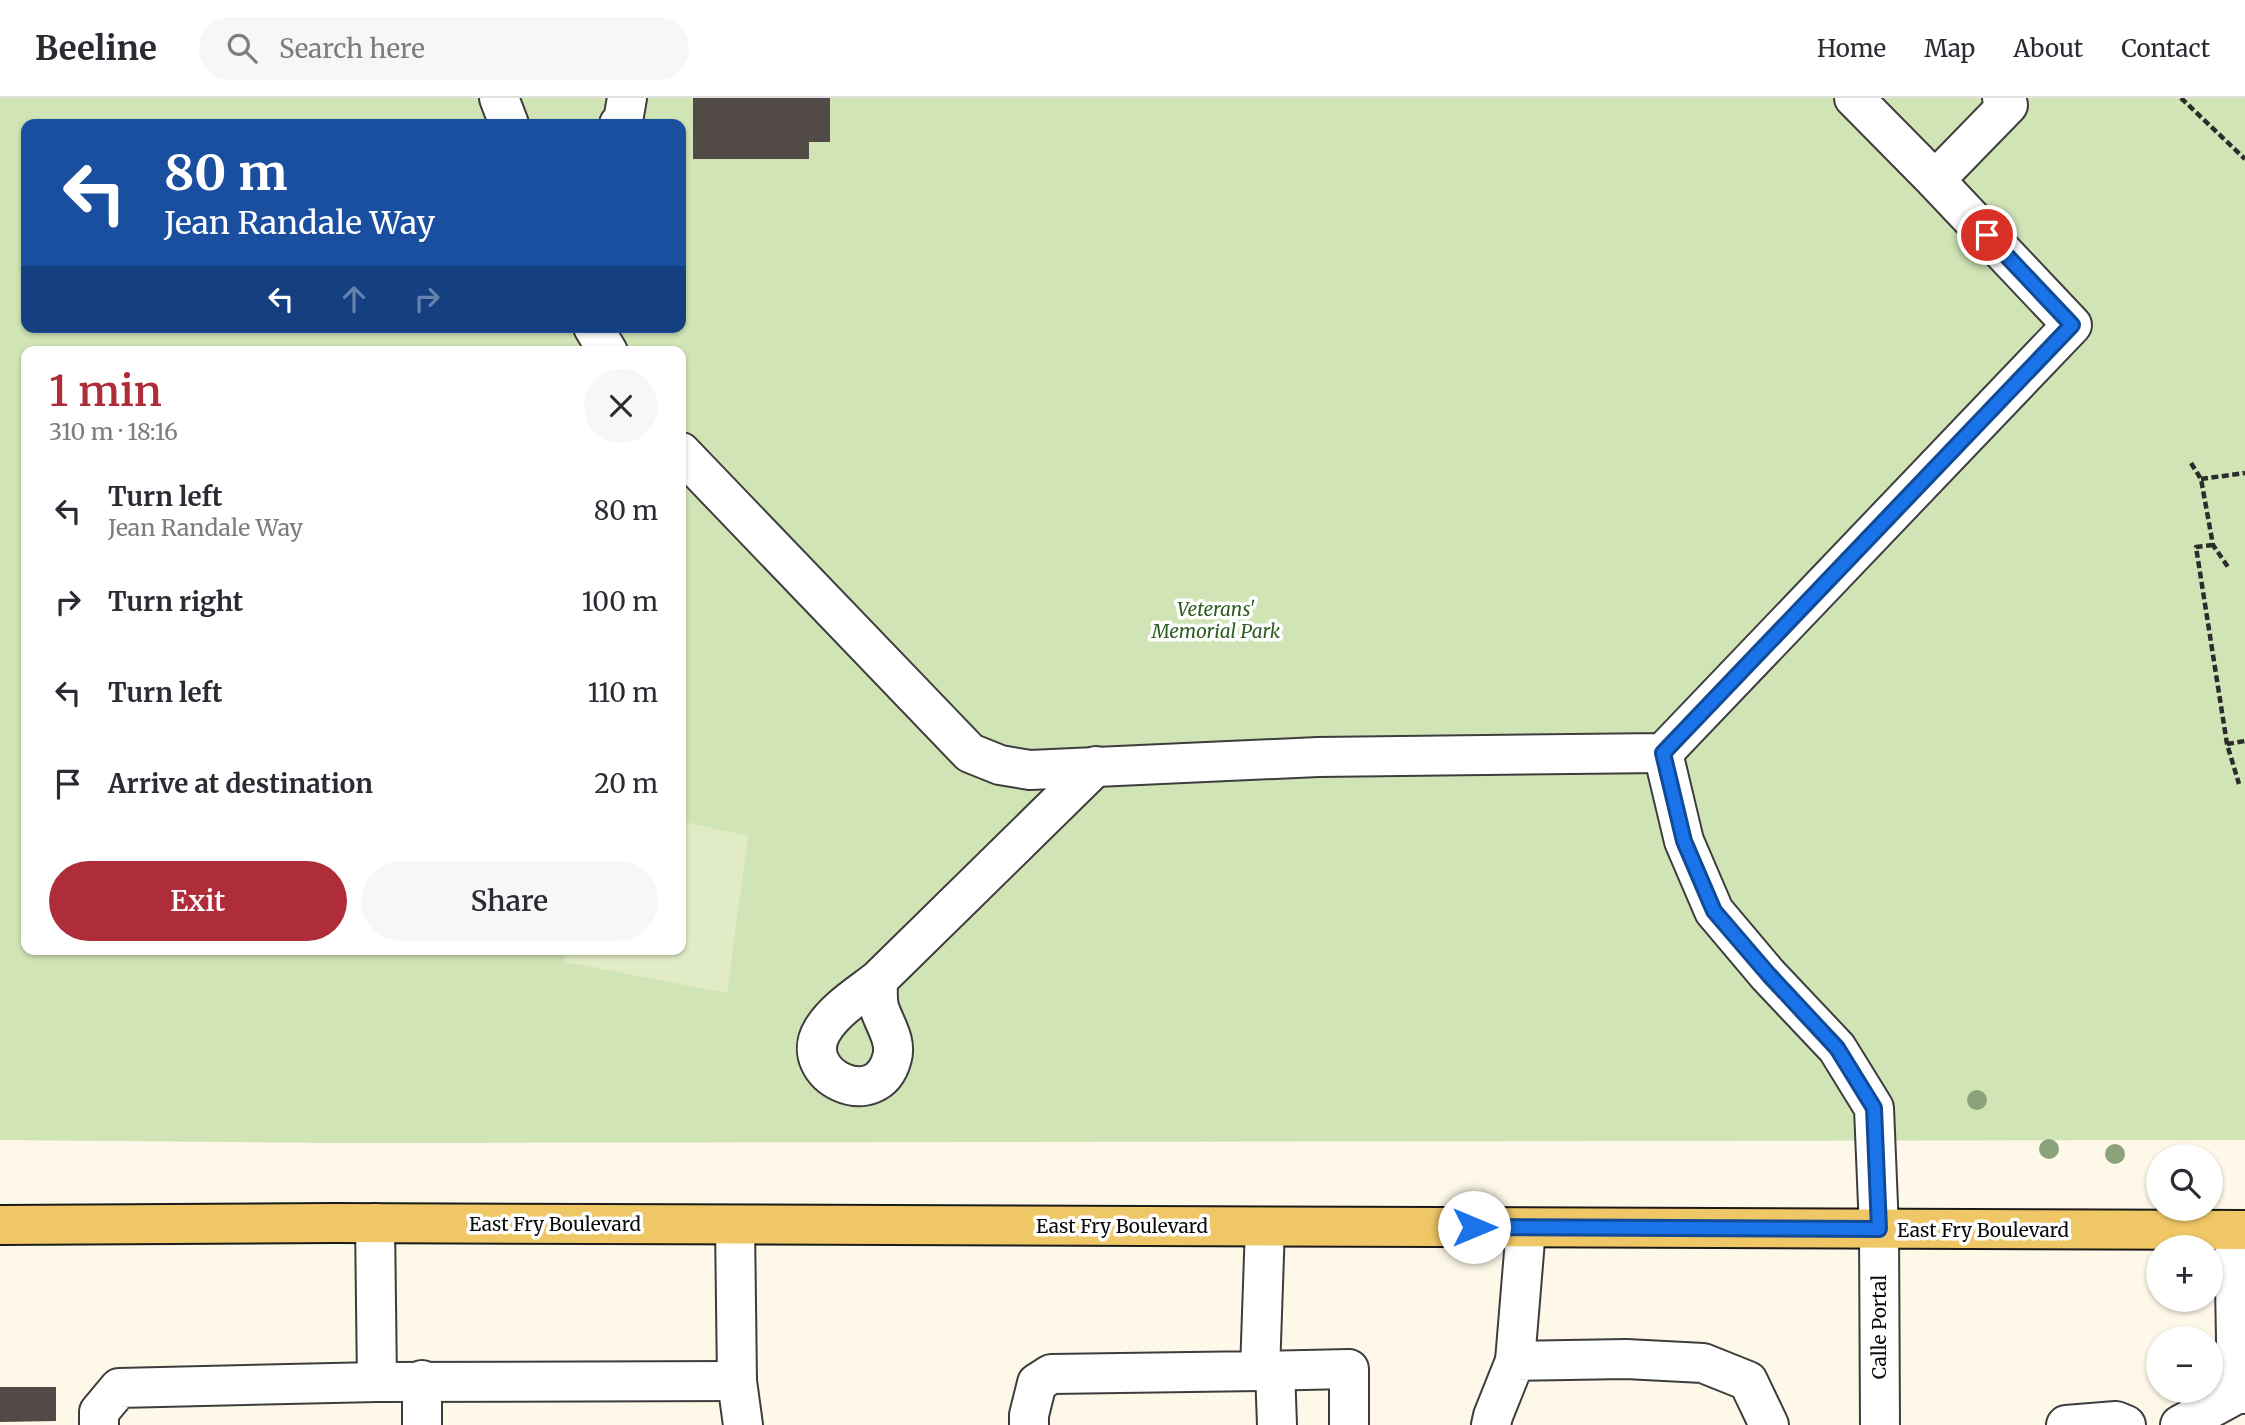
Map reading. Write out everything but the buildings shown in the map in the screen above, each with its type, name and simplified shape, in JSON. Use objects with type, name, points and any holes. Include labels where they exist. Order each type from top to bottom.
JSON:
[{"type":"main road","name":"East Fry Boulevard","points":[[0,1224],[2240,1230]]},
{"type":"street","points":[[499,98],[507,119]]},
{"type":"street","points":[[623,119],[627,98]]},
{"type":"street","points":[[686,457],[970,753],[1000,765],[1030,770],[1318,757],[1663,753],[2072,325],[1854,98]]},
{"type":"street","points":[[1935,180],[2008,105],[2001,98]]},
{"type":"street","name":"Calle Portal","points":[[1663,753],[1684,841],[1714,911],[1837,1048],[1874,1108],[1879,1229],[1880,1425]]},
{"type":"street","points":[[878,980],[1096,766]]},
{"type":"street","points":[[375,1223],[377,1382]]},
{"type":"street","points":[[735,1225],[737,1381],[743,1425]]},
{"type":"street","points":[[1265,1227],[1268,1371],[1277,1425]]},
{"type":"street","points":[[1491,1425],[1515,1361],[1526,1228]]},
{"type":"street","points":[[2180,1425],[2241,1394],[2240,1230]]},
{"type":"street","points":[[1515,1361],[1626,1359],[1703,1363],[1748,1381],[1769,1425]]},
{"type":"street","points":[[1029,1425],[1037,1383],[1051,1374],[1349,1369],[1349,1425]]},
{"type":"street","points":[[99,1425],[99,1412],[119,1388],[422,1380],[737,1381]]},
{"type":"street","points":[[422,1380],[422,1425]]},
{"type":"street","points":[[2066,1425],[2116,1420],[2126,1425]]},
{"type":"path","points":[[2180,98],[2245,159]]},
{"type":"path","points":[[2191,463],[2201,479],[2213,545],[2228,567]]},
{"type":"path","points":[[2201,479],[2245,473]]},
{"type":"path","points":[[2213,545],[2196,547],[2227,744],[2239,784]]},
{"type":"path","points":[[2227,744],[2245,741]]},
{"type":"green space","name":"Veterans' Memorial Park","points":[[0,98],[2245,98],[2245,1140],[336,1143],[0,1140]]},
{"type":"green space","points":[[686,822],[748,836],[727,993],[564,962],[565,955],[686,955]]},
{"type":"route","points":[[1474,1227],[1879,1229],[1874,1108],[1837,1048],[1714,911],[1684,841],[1663,753],[2072,325],[1987,235]]}]
